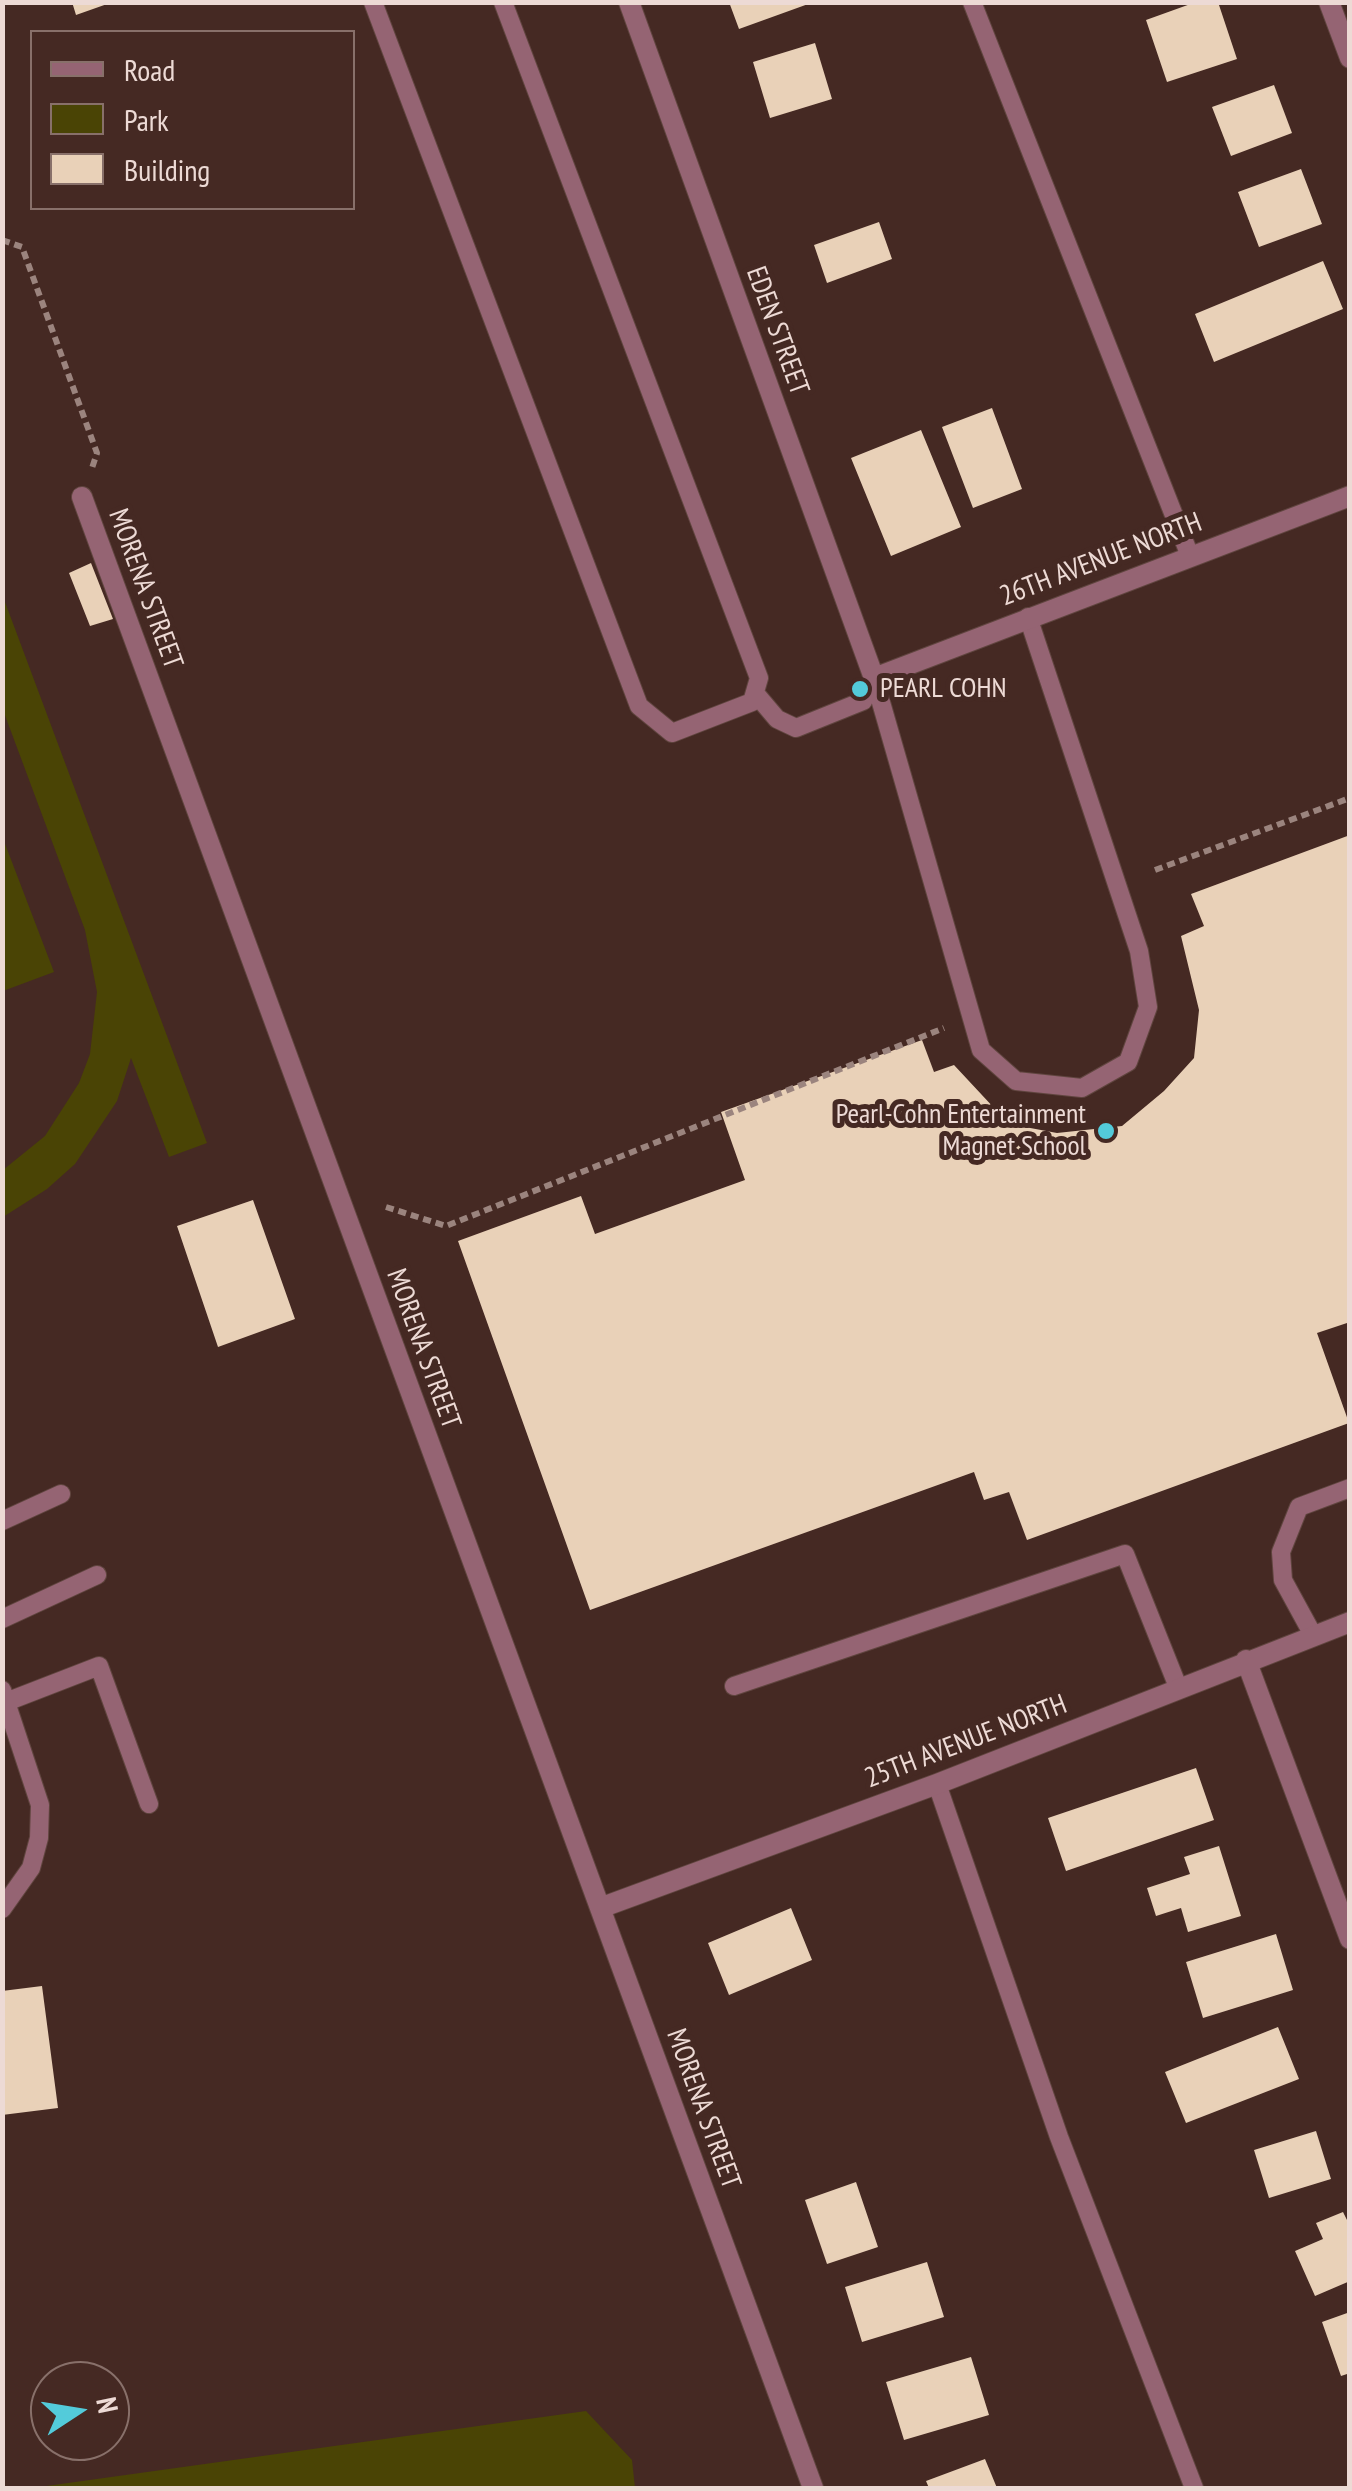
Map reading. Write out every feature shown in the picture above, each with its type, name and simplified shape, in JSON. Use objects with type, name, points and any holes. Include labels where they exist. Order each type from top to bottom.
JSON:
[{"type":"street","name":"EDEN STREET","points":[[629,2],[874,678]]},
{"type":"street","points":[[1329,2],[1350,58]]},
{"type":"street","name":"26TH AVENUE NORTH","points":[[874,678],[1350,496]]},
{"type":"street","name":"MORENA STREET","points":[[82,498],[813,2488]]},
{"type":"street","name":"25TH AVENUE NORTH","points":[[600,1908],[938,1784],[1350,1622]]},
{"type":"street","points":[[1246,1660],[1350,1939]]},
{"type":"lane","points":[[373,2],[639,706],[672,733],[752,702],[759,678],[503,2]]},
{"type":"lane","points":[[972,2],[1190,556]]},
{"type":"lane","points":[[874,678],[982,1050],[1016,1082],[1082,1088],[1128,1062],[1148,1007],[1140,952],[1028,616]]},
{"type":"lane","points":[[754,693],[778,720],[796,728],[863,700],[874,678]]},
{"type":"lane","points":[[1313,1635],[1283,1580],[1281,1552],[1299,1507],[1350,1488]]},
{"type":"lane","points":[[2,1521],[62,1494]]},
{"type":"lane","points":[[734,1686],[1124,1554],[1178,1687]]},
{"type":"lane","points":[[2,1619],[97,1574]]},
{"type":"lane","points":[[2,1909],[31,1868],[40,1838],[40,1805],[4,1696],[99,1666],[150,1804]]},
{"type":"lane","points":[[938,1784],[1060,2137],[1194,2488]]},
{"type":"path","name":"MORENA STREET","points":[[2,240],[22,247],[97,453],[82,498]]},
{"type":"path","points":[[1154,870],[1350,798]]},
{"type":"path","points":[[386,1207],[446,1226],[944,1028]]},
{"type":"green space","points":[[2,594],[207,1143],[169,1157],[131,1058],[117,1101],[75,1164],[47,1189],[3,1217],[3,1170],[45,1136],[79,1083],[90,1054],[97,992],[85,930],[3,710]]},
{"type":"green space","points":[[2,836],[54,972],[3,991],[2,991]]},
{"type":"green space","points":[[586,2411],[632,2460],[635,2488],[32,2488]]},
{"type":"building","points":[[72,2],[110,2],[110,3],[76,15]]},
{"type":"building","points":[[729,2],[811,2],[811,3],[739,29]]},
{"type":"building","points":[[1196,2],[1218,2],[1237,59],[1167,82],[1146,20]]},
{"type":"building","points":[[815,43],[832,99],[770,118],[753,62]]},
{"type":"building","points":[[1274,85],[1292,133],[1231,156],[1212,107]]},
{"type":"building","points":[[1301,169],[1322,224],[1259,247],[1238,192]]},
{"type":"building","points":[[879,222],[892,259],[827,283],[814,245]]},
{"type":"building","points":[[1323,261],[1343,309],[1214,362],[1195,314]]},
{"type":"building","points":[[992,408],[1022,489],[973,508],[942,427]]},
{"type":"building","points":[[921,430],[961,527],[891,556],[851,458]]},
{"type":"building","points":[[91,563],[113,619],[90,626],[69,573]]},
{"type":"building","points":[[1350,835],[1350,1322],[1317,1333],[1349,1423],[1027,1540],[1009,1492],[984,1500],[974,1472],[590,1610],[458,1241],[581,1196],[595,1234],[745,1180],[721,1112],[922,1040],[934,1072],[954,1065],[1009,1124],[1057,1133],[1122,1126],[1164,1091],[1194,1058],[1199,1010],[1181,936],[1204,926],[1191,894]]},
{"type":"building","points":[[253,1200],[295,1319],[218,1347],[177,1226]]},
{"type":"building","points":[[1196,1768],[1214,1820],[1066,1871],[1048,1818]]},
{"type":"building","points":[[1219,1846],[1241,1916],[1188,1932],[1181,1908],[1156,1916],[1147,1888],[1190,1874],[1184,1857]]},
{"type":"building","points":[[791,1908],[812,1960],[729,1995],[708,1943]]},
{"type":"building","points":[[1276,1934],[1293,1990],[1203,2018],[1186,1962]]},
{"type":"building","points":[[42,1986],[58,2108],[2,2115],[2,1991]]},
{"type":"building","points":[[1278,2027],[1299,2079],[1186,2123],[1165,2072]]},
{"type":"building","points":[[1316,2131],[1331,2179],[1269,2198],[1254,2150]]},
{"type":"building","points":[[856,2182],[878,2247],[827,2264],[805,2200]]},
{"type":"building","points":[[1343,2212],[1350,2226],[1350,2281],[1315,2296],[1295,2251],[1323,2239],[1316,2223]]},
{"type":"building","points":[[927,2262],[944,2317],[862,2342],[845,2287]]},
{"type":"building","points":[[1350,2312],[1350,2373],[1341,2376],[1322,2322]]},
{"type":"building","points":[[971,2357],[989,2415],[904,2440],[886,2382]]},
{"type":"building","points":[[985,2459],[997,2488],[929,2488],[926,2481]]},
{"type":"place","name":"PEARL COHN","points":[[860,689]]},
{"type":"place","name":"Pearl-Cohn Entertainment Magnet School","points":[[1106,1131]]}]
